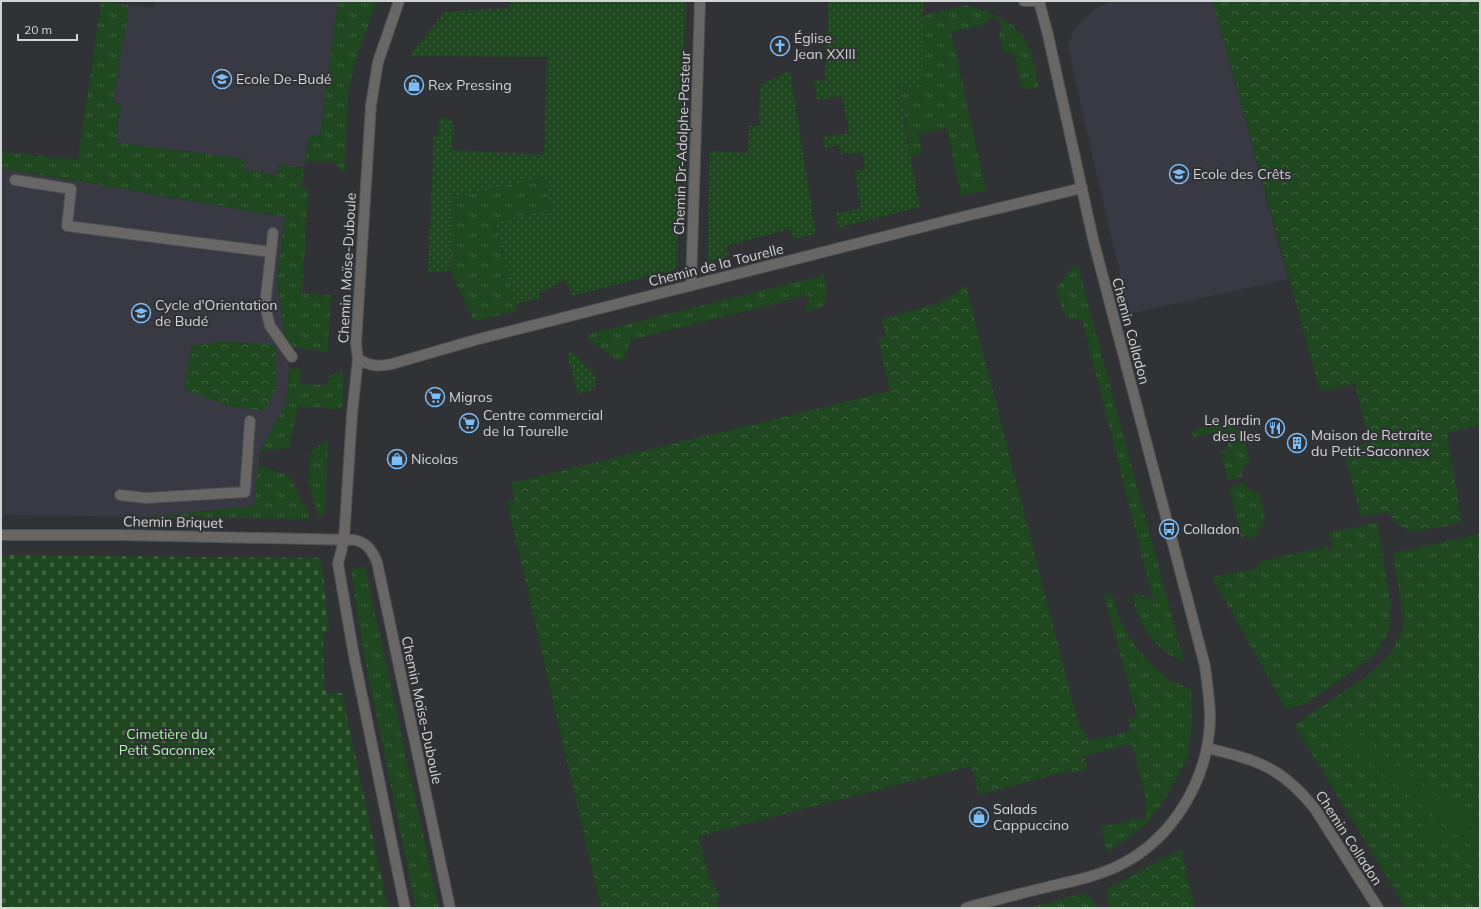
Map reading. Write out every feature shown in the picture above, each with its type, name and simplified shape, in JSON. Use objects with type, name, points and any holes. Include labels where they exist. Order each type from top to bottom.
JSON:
[{"type":"street","name":"Chemin Moïse-Duboule","points":[[399,1],[378,62],[371,105],[357,324],[356,344],[358,359],[352,414],[344,540],[338,564],[345,610],[405,908]]},
{"type":"street","name":"Chemin Dr-Adolphe-Pasteur","points":[[691,286],[700,1]]},
{"type":"street","points":[[1024,1],[1039,1]]},
{"type":"street","name":"Chemin Colladon","points":[[966,908],[1091,876],[1120,865],[1136,855],[1155,840],[1178,814],[1193,790],[1200,775],[1207,748],[1210,718],[1210,697],[1205,666],[1100,267],[1039,1]]},
{"type":"street","points":[[14,180],[71,189],[67,226],[271,252]]},
{"type":"street","name":"Chemin de la Tourelle","points":[[358,359],[368,365],[379,367],[392,364],[475,340],[1082,188]]},
{"type":"street","points":[[273,233],[265,306],[270,326],[292,357]]},
{"type":"street","points":[[120,495],[146,498],[245,492],[250,421]]},
{"type":"street","name":"Chemin Briquet","points":[[1,535],[121,535],[344,540]]},
{"type":"street","name":"Chemin Moïse-Duboule","points":[[344,540],[364,542],[373,552],[377,562],[450,908]]},
{"type":"street","name":"Chemin Colladon","points":[[1207,748],[1251,759],[1269,767],[1288,780],[1304,795],[1315,809],[1378,908]]},
{"type":"shaded area","name":"Ecole De-Budé","points":[[156,1],[338,1],[320,135],[308,138],[304,168],[279,164],[277,175],[244,170],[245,159],[116,142],[121,104],[113,102],[129,5],[154,8]]},
{"type":"shaded area","name":"Ecole des Crêts","points":[[1110,1],[1213,1],[1288,279],[1129,314],[1068,48],[1074,29],[1093,10]]},
{"type":"shaded area","name":"Cycle d'Orientation de Budé","points":[[1,168],[285,217],[277,281],[289,368],[286,404],[260,451],[254,506],[149,517],[1,515]]},
{"type":"green space","points":[[101,1],[129,5],[113,102],[121,104],[116,142],[245,159],[244,170],[277,175],[279,164],[304,168],[301,189],[308,189],[302,293],[331,295],[328,352],[286,346],[277,281],[285,217],[1,168],[1,152],[78,160]]},
{"type":"green space","points":[[338,1],[377,1],[358,53],[348,91],[345,172],[341,172],[335,162],[305,161],[308,137],[320,135]]},
{"type":"green space","points":[[510,1],[686,1],[677,269],[572,296],[569,292],[571,291],[564,280],[539,292],[541,298],[516,304],[494,222],[552,209],[544,177],[453,198],[450,270],[428,273],[434,136],[438,136],[439,118],[449,119],[453,123],[454,130],[452,150],[544,155],[547,57],[409,56],[445,12],[510,8]]},
{"type":"green space","points":[[828,1],[923,1],[922,88],[900,86],[906,133],[920,207],[838,228],[836,213],[861,209],[855,171],[865,169],[862,153],[841,154],[839,145],[825,148],[823,137],[849,133],[842,96],[817,100],[814,80],[825,81]]},
{"type":"green space","points":[[1213,1],[1480,1],[1480,425],[1447,433],[1462,523],[1412,532],[1398,525],[1387,512],[1361,517],[1343,448],[1370,443],[1355,384],[1320,391]]},
{"type":"green space","points":[[966,5],[997,16],[1014,26],[1027,42],[1034,61],[1039,87],[1025,89],[1021,86],[1014,53],[1004,54],[999,33],[1002,27],[1001,21],[996,17],[989,18],[986,24],[951,32],[986,190],[961,196],[947,128],[918,134],[922,152],[911,157],[900,86],[922,88],[922,16]]},
{"type":"green space","points":[[790,71],[816,234],[793,239],[790,229],[726,246],[729,256],[707,262],[710,151],[748,153],[749,126],[759,126],[760,85]]},
{"type":"green space","points":[[544,177],[552,209],[494,222],[518,311],[474,321],[450,270],[453,198]]},
{"type":"green space","points":[[1078,266],[1184,662],[1164,651],[1150,636],[1140,619],[1132,598],[1134,593],[1153,599],[1082,320],[1065,317],[1056,289],[1072,267]]},
{"type":"green space","points":[[824,275],[827,288],[825,304],[817,309],[805,312],[809,295],[631,340],[624,358],[618,361],[588,339],[589,334]]},
{"type":"green space","points":[[966,286],[1079,726],[1088,737],[1092,750],[1081,753],[1084,756],[1087,769],[1073,773],[1072,770],[979,795],[971,766],[699,836],[708,875],[719,894],[717,908],[601,908],[507,502],[515,500],[511,483],[890,391],[878,339],[886,336],[882,319],[939,303]]},
{"type":"green space","points":[[220,341],[275,345],[276,389],[263,411],[229,406],[184,389],[191,346]]},
{"type":"green space","points":[[572,351],[597,378],[595,386],[591,390],[578,394],[567,356]]},
{"type":"green space","points":[[289,368],[301,369],[300,384],[327,385],[329,376],[342,370],[343,406],[337,409],[298,406],[289,448],[260,451],[286,404]]},
{"type":"green space","points":[[1225,422],[1243,434],[1250,462],[1244,468],[1242,477],[1228,480],[1220,451],[1229,449],[1224,430],[1194,437],[1192,431]]},
{"type":"green space","points":[[328,440],[325,508],[324,513],[319,518],[308,481],[311,451]]},
{"type":"green space","points":[[258,465],[289,476],[311,519],[149,517],[254,506]]},
{"type":"green space","points":[[1244,482],[1246,487],[1250,490],[1259,492],[1265,520],[1254,539],[1249,540],[1248,536],[1241,537],[1229,488]]},
{"type":"green space","points":[[1377,523],[1391,603],[1389,630],[1375,655],[1307,703],[1286,709],[1212,577],[1258,568],[1257,564],[1262,563],[1262,561],[1328,546],[1329,550],[1333,549],[1329,532]]},
{"type":"green space","points":[[1480,534],[1480,908],[1406,908],[1294,725],[1370,674],[1392,652],[1404,624],[1393,553]]},
{"type":"green space","name":"Cimetière du Petit Saconnex","points":[[1,555],[321,558],[329,631],[324,633],[323,637],[324,690],[328,693],[342,693],[388,908],[1,908]]},
{"type":"green space","points":[[365,567],[439,908],[416,908],[363,649],[351,569]]},
{"type":"green space","points":[[1112,593],[1119,618],[1133,643],[1150,663],[1169,680],[1191,689],[1192,723],[1187,758],[1165,799],[1148,822],[1126,840],[1107,852],[1101,827],[1147,817],[1145,803],[1147,803],[1132,744],[1084,756],[1074,745],[1131,731],[1128,719],[1137,716],[1104,595]]},
{"type":"green space","points":[[1349,725],[1480,832],[1480,854],[1338,738]]},
{"type":"green space","points":[[1427,818],[1448,835],[1446,838],[1480,866],[1480,873],[1443,842],[1440,845],[1419,828]]},
{"type":"green space","points":[[1181,849],[1195,908],[1110,908],[1108,905],[1108,888]]},
{"type":"green space","points":[[1084,893],[1093,899],[1097,908],[1032,907]]},
{"type":"place","name":"Église Jean XXIII","points":[[780,46]]},
{"type":"place","name":"Ecole De-Budé","points":[[222,79]]},
{"type":"place","name":"Rex Pressing","points":[[414,85]]},
{"type":"place","name":"Ecole des Crêts","points":[[1179,174]]},
{"type":"place","name":"Cycle d'Orientation de Budé","points":[[141,313]]},
{"type":"place","name":"Migros","points":[[435,397]]},
{"type":"place","name":"Centre commercial de la Tourelle","points":[[469,423]]},
{"type":"place","name":"Le Jardin des Iles","points":[[1275,428]]},
{"type":"place","name":"Maison de Retraite du Petit-Saconnex","points":[[1297,443]]},
{"type":"place","name":"Nicolas","points":[[397,459]]},
{"type":"place","name":"Colladon","points":[[1169,529]]},
{"type":"place","name":"Salads Cappuccino","points":[[979,817]]}]
